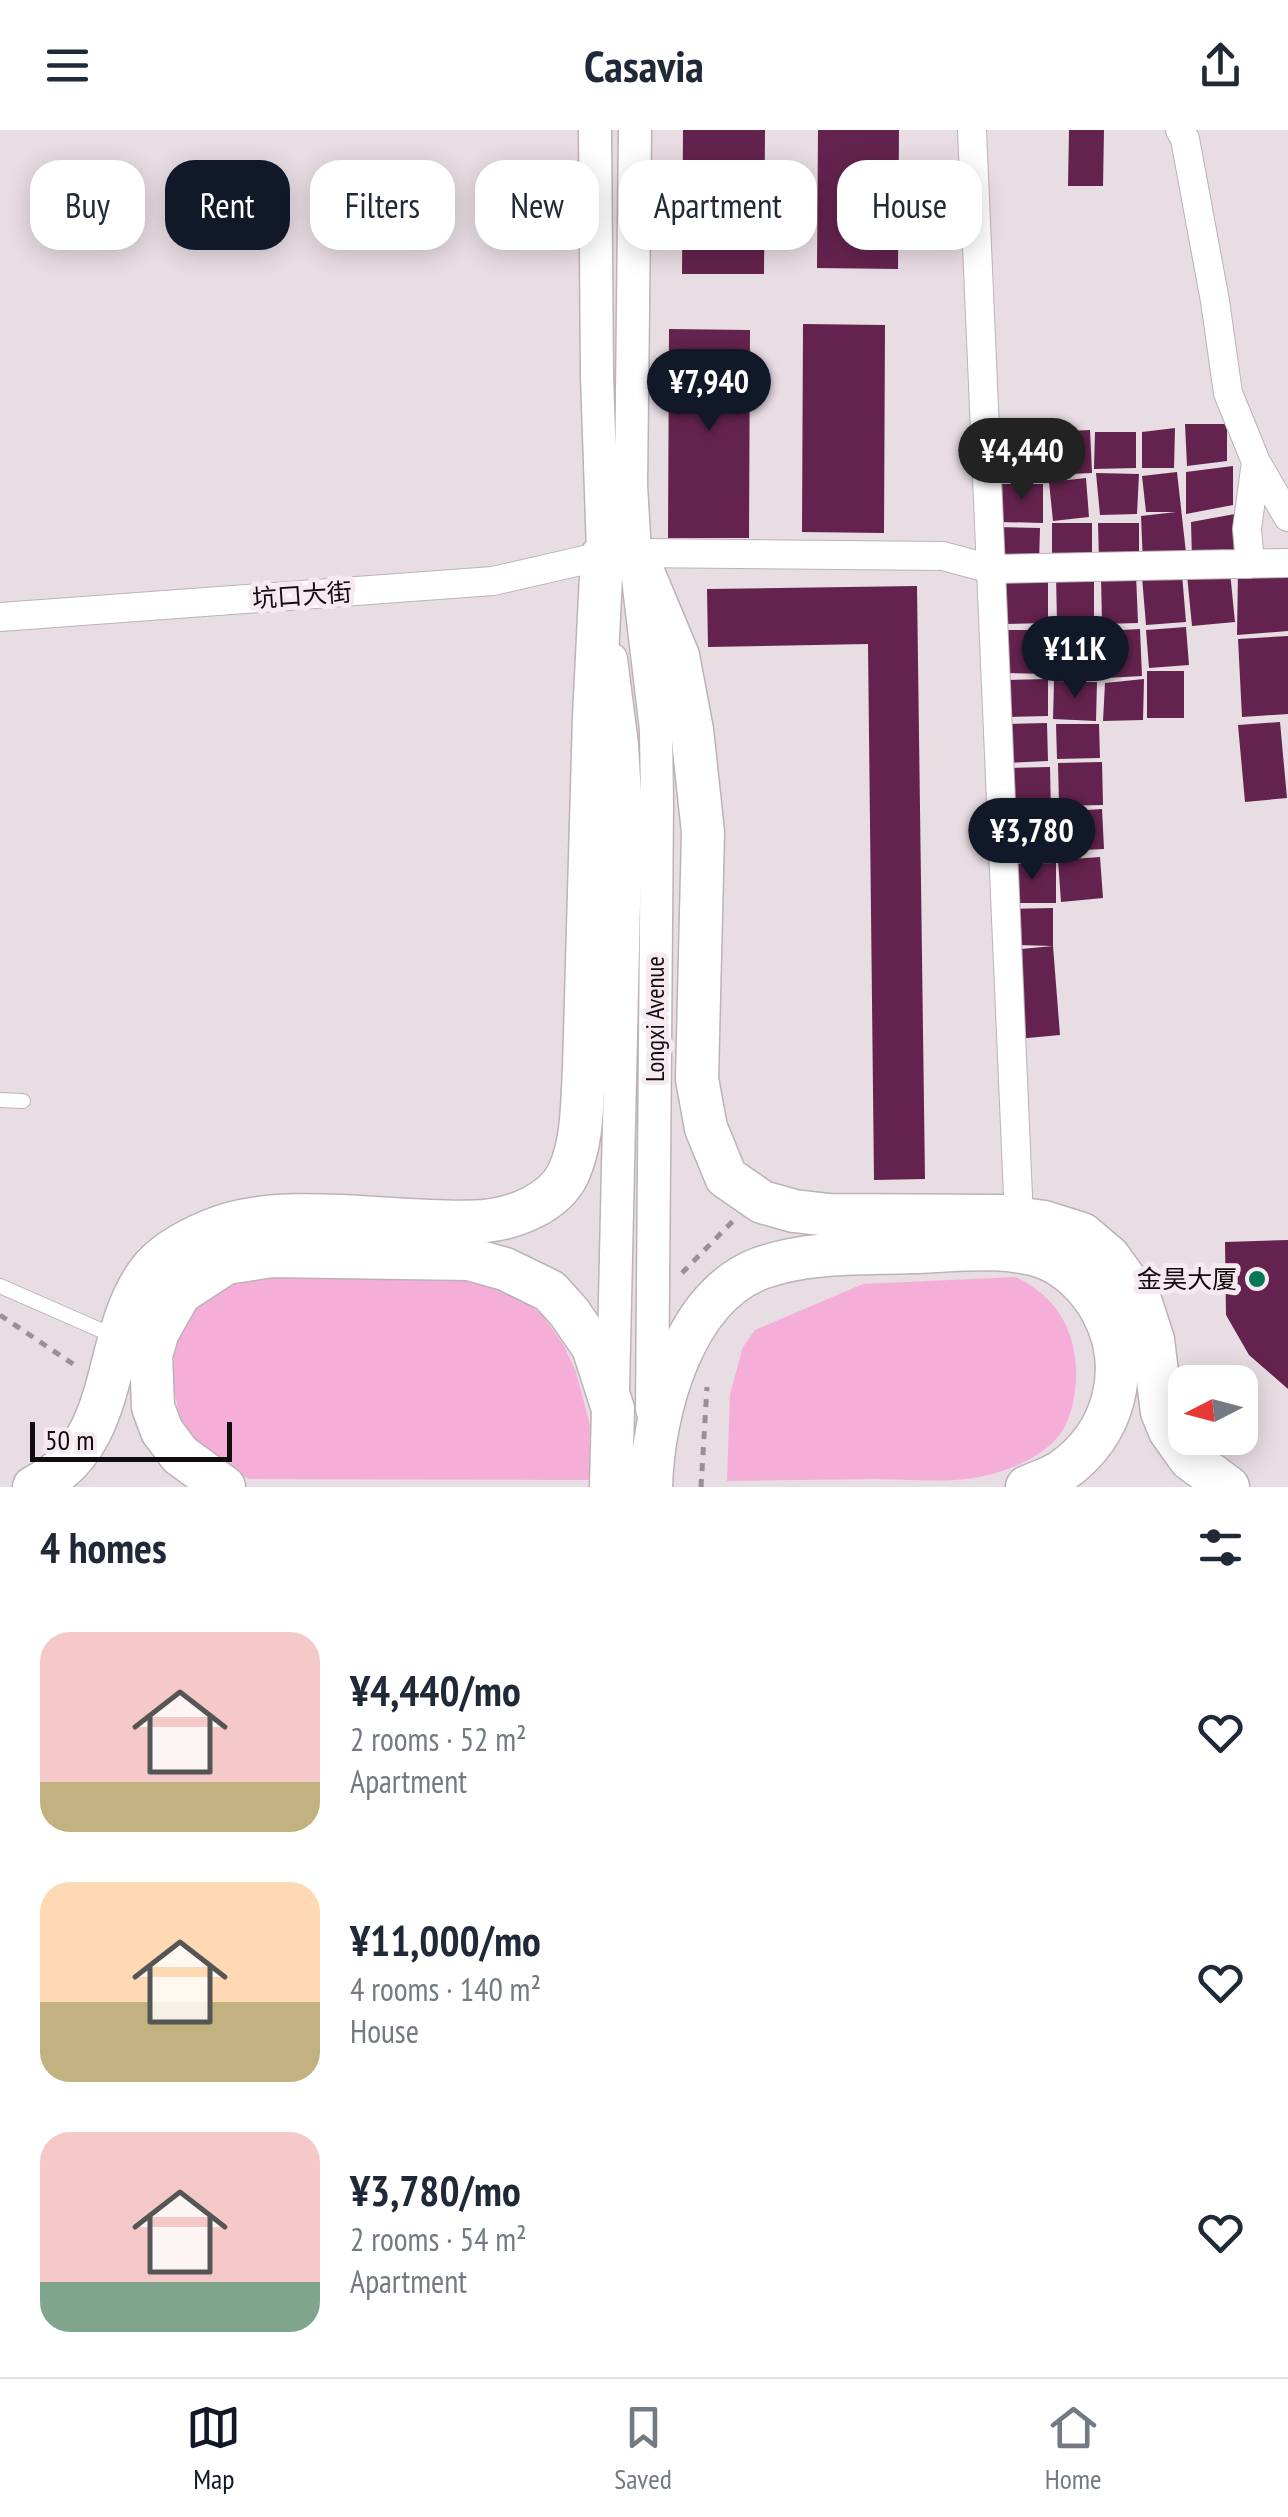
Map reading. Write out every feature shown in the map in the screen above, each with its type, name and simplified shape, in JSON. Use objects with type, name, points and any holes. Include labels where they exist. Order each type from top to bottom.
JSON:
[{"type":"main road","points":[[618,555],[678,656],[692,730],[703,832],[697,1079],[706,1128],[726,1177],[762,1202],[812,1213],[1019,1218],[1082,1234],[1122,1272],[1140,1300],[1153,1340],[1162,1412],[1170,1431],[1190,1460],[1228,1487]]},
{"type":"main road","points":[[213,1480],[180,1455],[162,1431],[154,1407],[151,1355],[139,1336],[132,1305],[149,1272],[182,1244],[241,1221],[287,1217],[487,1221],[536,1206],[567,1177],[581,1119],[584,1069],[594,717],[618,555]]},
{"type":"main road","points":[[651,1475],[666,1395],[687,1337],[700,1315],[724,1291],[758,1269],[862,1254],[1015,1252],[1047,1259],[1076,1277],[1095,1299],[1110,1326],[1118,1357],[1118,1389],[1106,1420],[1088,1448],[1060,1472],[1027,1487]]},
{"type":"main road","points":[[50,1476],[92,1429],[94,1378],[180,1293],[226,1263],[272,1256],[469,1259],[504,1269],[550,1291],[569,1312],[593,1348],[613,1409]]},
{"type":"main road","name":"Longxi Avenue","points":[[611,1487],[613,1409]]},
{"type":"street","points":[[595,130],[618,555]]},
{"type":"street","points":[[618,555],[631,485],[635,130]]},
{"type":"street","points":[[972,130],[1019,1218]]},
{"type":"street","points":[[1180,130],[1215,302],[1228,393],[1256,462],[1288,517]]},
{"type":"street","points":[[1250,564],[1247,529],[1256,462]]},
{"type":"street","name":"坑口大街","points":[[0,617],[493,580],[618,555],[943,556],[991,568],[1288,563]]},
{"type":"street","name":"Longxi Avenue","points":[[613,1409],[656,730],[618,555]]},
{"type":"street","name":"Longxi Avenue","points":[[638,985],[651,1475]]},
{"type":"lane","points":[[0,1100],[23,1102]]},
{"type":"lane","points":[[0,1286],[139,1336]]},
{"type":"path","points":[[678,1277],[738,1217]]},
{"type":"path","points":[[0,1315],[94,1378]]},
{"type":"path","points":[[701,1487],[708,1368]]},
{"type":"shaded area","points":[[252,1273],[469,1278],[523,1299],[543,1316],[563,1344],[576,1372],[590,1425],[589,1480],[249,1479],[216,1464],[184,1433],[174,1391],[174,1349],[192,1313],[216,1285]]},
{"type":"shaded area","points":[[1016,1277],[1051,1302],[1066,1325],[1074,1352],[1076,1383],[1071,1410],[1061,1433],[1044,1450],[1009,1469],[961,1479],[727,1481],[730,1394],[743,1347],[755,1330],[863,1284]]},
{"type":"building","points":[[683,130],[765,130],[765,160],[683,160]]},
{"type":"building","points":[[818,130],[899,130],[899,160],[837,160],[837,250],[898,250],[898,269],[817,268]]},
{"type":"building","points":[[1069,130],[1104,130],[1103,186],[1068,186]]},
{"type":"building","points":[[682,250],[764,250],[764,274],[682,274]]},
{"type":"building","points":[[803,324],[885,325],[884,533],[802,532]]},
{"type":"building","points":[[669,329],[750,330],[749,538],[668,538]]},
{"type":"building","points":[[1185,424],[1227,424],[1227,461],[1187,466]]},
{"type":"building","points":[[1175,428],[1174,468],[1142,468],[1142,432]]},
{"type":"building","points":[[1090,430],[1092,473],[1046,475],[1044,432]]},
{"type":"building","points":[[1095,432],[1136,432],[1136,468],[1094,469]]},
{"type":"building","points":[[998,435],[1038,435],[1039,477],[999,478]]},
{"type":"building","points":[[1233,466],[1233,505],[1186,514],[1186,472]]},
{"type":"building","points":[[1177,472],[1187,562],[1143,563],[1141,516],[1176,512],[1146,512],[1142,476]]},
{"type":"building","points":[[1096,473],[1139,474],[1137,514],[1100,515]]},
{"type":"building","points":[[1086,478],[1089,517],[1053,521],[1049,482]]},
{"type":"building","points":[[1000,484],[1043,484],[1043,523],[1000,522]]},
{"type":"building","points":[[1235,514],[1235,556],[1192,559],[1191,522]]},
{"type":"building","points":[[1052,523],[1092,523],[1092,564],[1052,564]]},
{"type":"building","points":[[1098,523],[1139,523],[1139,562],[1099,562]]},
{"type":"building","points":[[998,527],[1040,528],[1039,563],[997,562]]},
{"type":"building","points":[[1230,572],[1235,622],[1192,626],[1187,575]]},
{"type":"building","points":[[1238,572],[1288,573],[1288,631],[1237,635]]},
{"type":"building","points":[[1136,574],[1138,623],[1102,624],[1101,576]]},
{"type":"building","points":[[1182,574],[1186,622],[1146,625],[1142,577]]},
{"type":"building","points":[[1056,575],[1094,575],[1094,623],[1057,623]]},
{"type":"building","points":[[1048,577],[1048,623],[1002,624],[1001,578]]},
{"type":"building","points":[[917,586],[925,1179],[874,1180],[868,644],[708,647],[707,589]]},
{"type":"building","points":[[1092,627],[1095,672],[1059,675],[1056,629]]},
{"type":"building","points":[[1186,627],[1189,665],[1149,668],[1146,630]]},
{"type":"building","points":[[1140,629],[1142,676],[1106,678],[1104,631]]},
{"type":"building","points":[[1002,630],[1050,630],[1049,674],[1002,673]]},
{"type":"building","points":[[1288,636],[1288,714],[1242,717],[1238,639]]},
{"type":"building","points":[[1147,671],[1184,671],[1184,718],[1147,718]]},
{"type":"building","points":[[1048,679],[1048,716],[1005,717],[1004,680]]},
{"type":"building","points":[[1144,679],[1143,720],[1103,721],[1105,683]]},
{"type":"building","points":[[1054,681],[1097,682],[1096,721],[1053,719]]},
{"type":"building","points":[[1280,722],[1287,798],[1245,802],[1238,725]]},
{"type":"building","points":[[1047,723],[1048,761],[1005,763],[1004,724]]},
{"type":"building","points":[[1056,724],[1099,724],[1100,758],[1057,759]]},
{"type":"building","points":[[1102,762],[1103,805],[1059,806],[1058,763]]},
{"type":"building","points":[[1050,767],[1051,814],[1006,815],[1005,768]]},
{"type":"building","points":[[1102,809],[1104,849],[1061,851],[1058,812]]},
{"type":"building","points":[[1051,817],[1054,858],[1011,862],[1008,821]]},
{"type":"building","points":[[1100,857],[1103,898],[1061,902],[1058,860]]},
{"type":"building","points":[[1056,863],[1056,903],[1007,903],[1007,864]]},
{"type":"building","points":[[1053,908],[1053,946],[1011,945],[1010,909]]},
{"type":"building","points":[[1053,946],[1060,1035],[1017,1039],[1010,950]]},
{"type":"building","name":"金昊大厦","points":[[1288,1240],[1288,1389],[1249,1355],[1226,1315],[1225,1242]]},
{"type":"place","name":"金昊大厦","points":[[1257,1279]]}]
